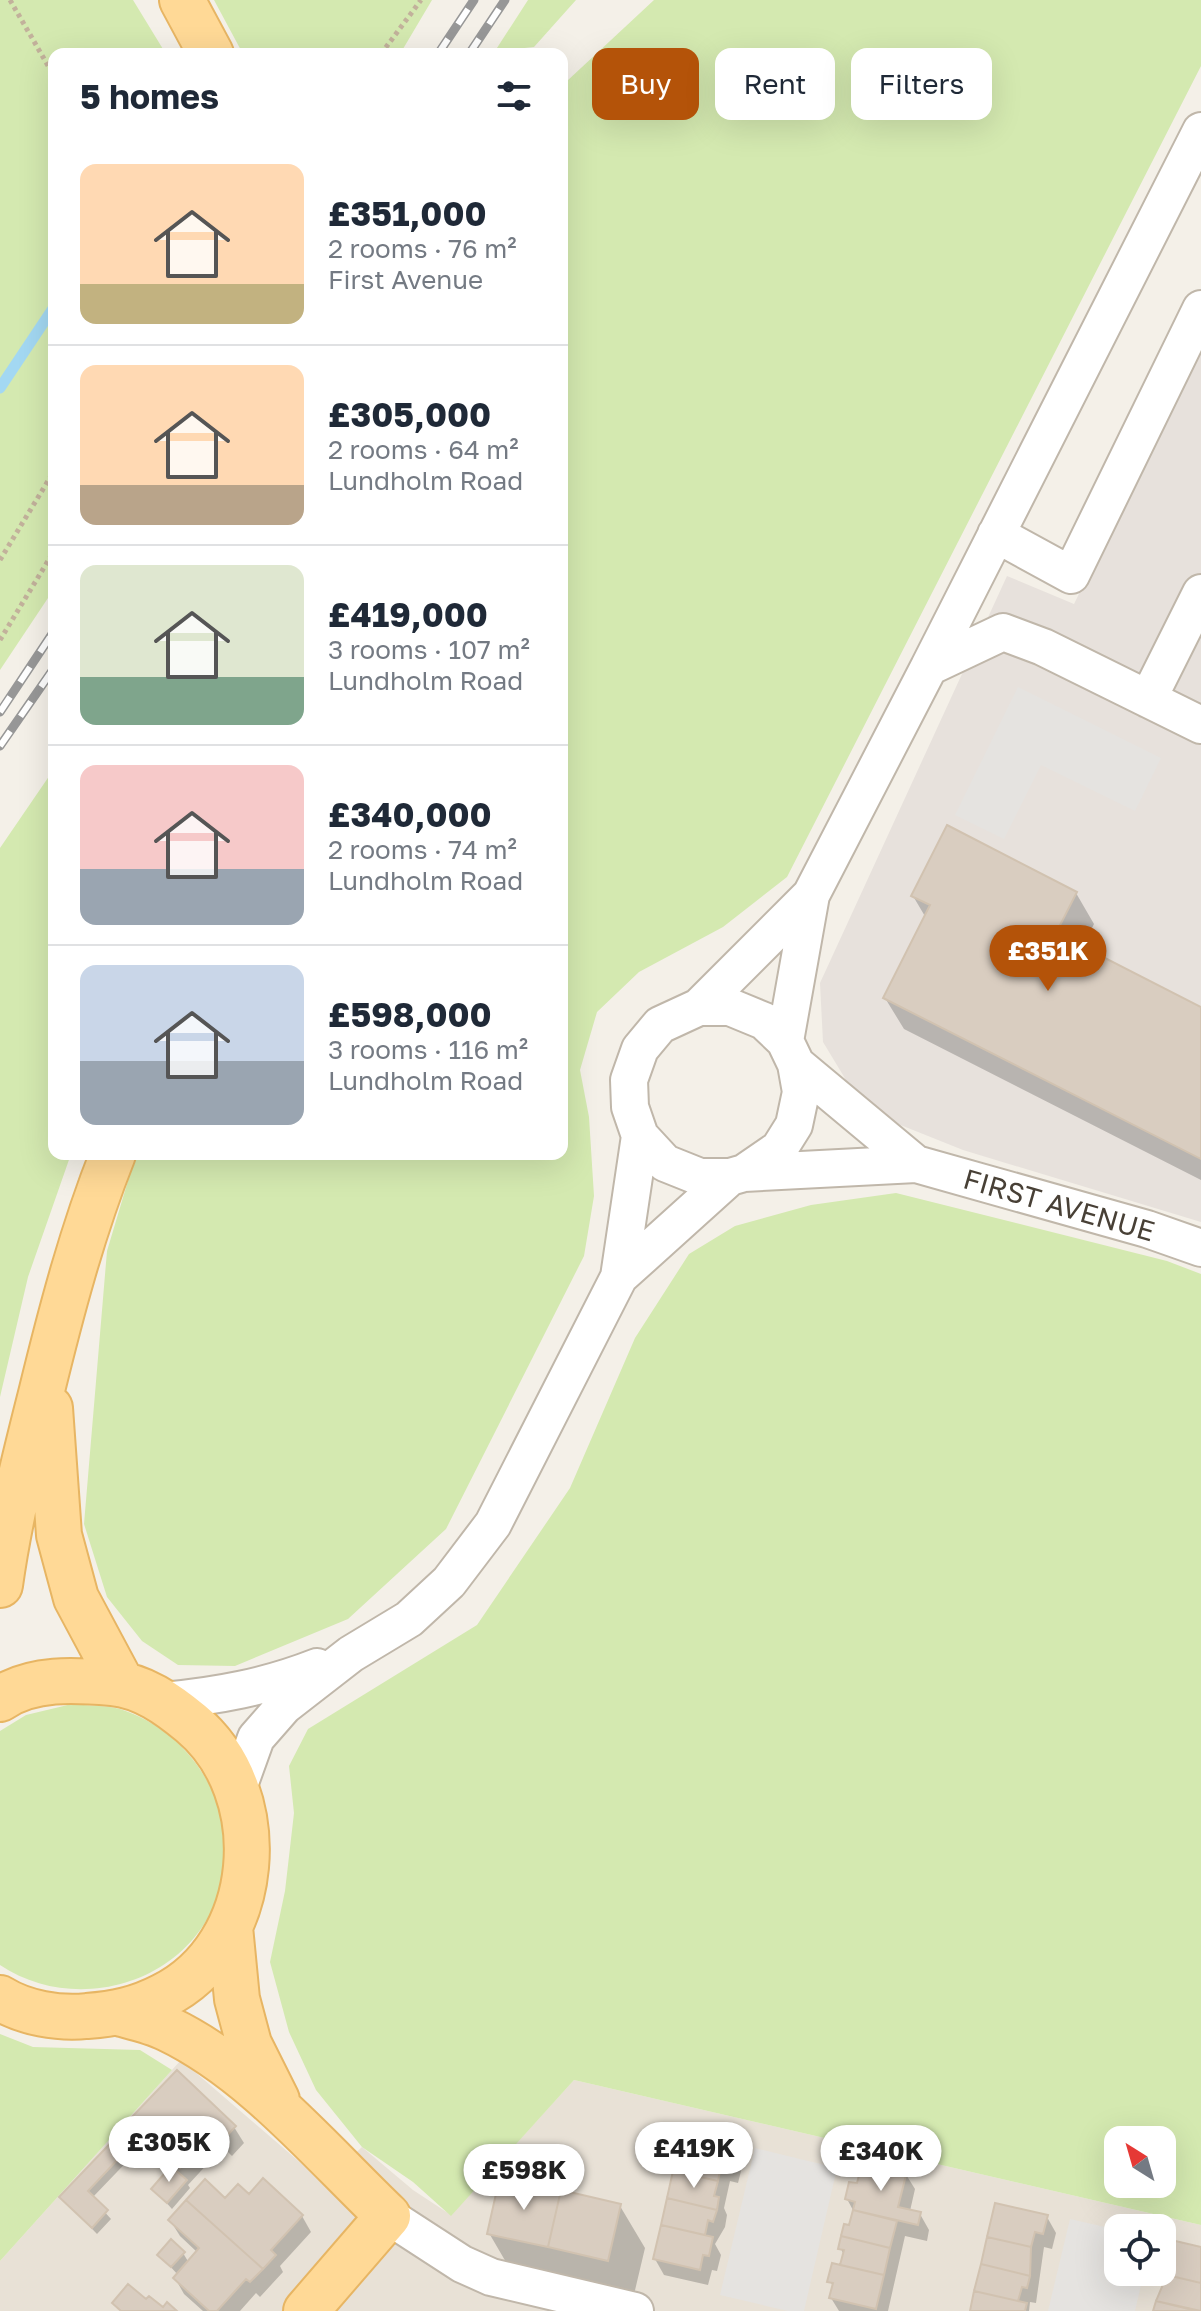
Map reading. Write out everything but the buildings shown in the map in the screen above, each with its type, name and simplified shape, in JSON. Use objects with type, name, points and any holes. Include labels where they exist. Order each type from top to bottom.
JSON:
[{"type":"main road","points":[[182,0],[208,48]]},
{"type":"main road","points":[[0,1585],[9,1524],[47,1369],[86,1223],[111,1160]]},
{"type":"main road","points":[[47,1369],[59,1535],[76,1598],[122,1684]]},
{"type":"main road","points":[[0,1699],[64,1679],[122,1684],[163,1701],[208,1738],[238,1788],[248,1835],[246,1882],[230,1927],[202,1965],[165,1995],[122,2014],[66,2018],[12,2006],[0,1998]]},
{"type":"main road","points":[[230,1927],[237,1999],[249,2044],[283,2112]]},
{"type":"main road","points":[[122,2014],[168,2029],[219,2062],[283,2112],[388,2216],[306,2311]]},
{"type":"street","points":[[737,1175],[700,1177],[665,1163],[640,1136],[630,1107],[629,1080],[640,1049],[660,1025],[699,1007],[811,895],[1201,131]]},
{"type":"street","points":[[996,534],[1071,575],[1201,309]]},
{"type":"street","points":[[1148,699],[1201,593]]},
{"type":"street","points":[[929,667],[1003,632],[1043,647],[1201,725]]},
{"type":"street","points":[[619,1277],[737,1175],[779,1149],[794,1125],[801,1092],[790,1053],[811,895]]},
{"type":"street","points":[[699,1007],[730,1007],[764,1021],[790,1053]]},
{"type":"street","name":"FIRST AVENUE","points":[[790,1053],[916,1164]]},
{"type":"street","points":[[238,1788],[256,1738],[284,1706],[351,1654],[409,1619],[449,1582],[493,1524],[619,1277],[640,1136]]},
{"type":"street","name":"FIRST AVENUE","points":[[737,1175],[916,1164],[1147,1229],[1201,1248]]},
{"type":"street","points":[[163,1701],[213,1696],[276,1683],[351,1654]]},
{"type":"street","points":[[388,2216],[462,2264],[491,2277],[635,2311]]},
{"type":"path","points":[[10,0],[48,66]]},
{"type":"path","points":[[385,48],[421,0]]},
{"type":"path","points":[[0,560],[48,481]]},
{"type":"path","points":[[0,640],[48,561]]},
{"type":"shaded area","points":[[1201,348],[1201,1222],[963,1150],[888,1120],[849,1085],[823,1042],[820,983],[1007,576],[1074,604]]},
{"type":"shaded area","points":[[1018,687],[1161,758],[1135,811],[1041,765],[1004,839],[955,815]]},
{"type":"shaded area","points":[[181,2060],[324,2183],[362,2147],[413,2190],[451,2215],[574,2080],[1153,2214],[1104,2214],[1104,2286],[1176,2286],[1176,2219],[1201,2225],[1201,2311],[0,2311],[0,2261]]},
{"type":"shaded area","points":[[755,2148],[837,2168],[804,2311],[788,2311],[720,2295]]},
{"type":"shaded area","points":[[1070,2219],[1104,2227],[1104,2286],[1141,2286],[1135,2311],[1048,2311]]},
{"type":"green space","points":[[0,0],[133,0],[162,48],[48,48],[48,598],[0,670]]},
{"type":"green space","points":[[214,0],[432,0],[404,48],[240,48]]},
{"type":"green space","points":[[528,0],[576,0],[534,47],[497,48]]},
{"type":"green space","points":[[654,0],[1201,0],[1201,66],[787,877],[723,927],[639,972],[597,1012],[580,1070],[589,1117],[594,1196],[584,1256],[446,1529],[348,1619],[235,1666],[178,1665],[142,1641],[107,1597],[84,1524],[107,1251],[134,1160],[568,1160],[568,80],[592,58],[592,120],[699,120],[699,48],[602,48]]},
{"type":"green space","points":[[48,778],[48,1160],[69,1160],[28,1277],[0,1397],[0,848]]},
{"type":"green space","points":[[896,1193],[1167,1261],[1201,1274],[1201,2225],[1176,2219],[1176,2214],[1153,2214],[574,2080],[451,2216],[413,2182],[362,2147],[316,2090],[289,2032],[270,1962],[285,1891],[294,1813],[289,1766],[308,1729],[477,1625],[570,1488],[635,1338],[689,1254],[735,1226],[811,1205]]},
{"type":"green space","points":[[72,1704],[120,1709],[147,1721],[171,1737],[191,1757],[207,1781],[218,1807],[224,1834],[225,1863],[219,1892],[204,1924],[183,1949],[157,1969],[127,1982],[95,1989],[62,1988],[30,1980],[0,1965],[0,1731],[26,1715]]},
{"type":"green space","points":[[0,2034],[33,2047],[140,2050],[172,2070],[0,2261]]},
{"type":"waterway","points":[[0,388],[48,316]]},
{"type":"railway","points":[[442,48],[474,0]]},
{"type":"railway","points":[[473,48],[505,0]]},
{"type":"railway","points":[[0,712],[48,640]]},
{"type":"railway","points":[[0,746],[48,677]]}]
